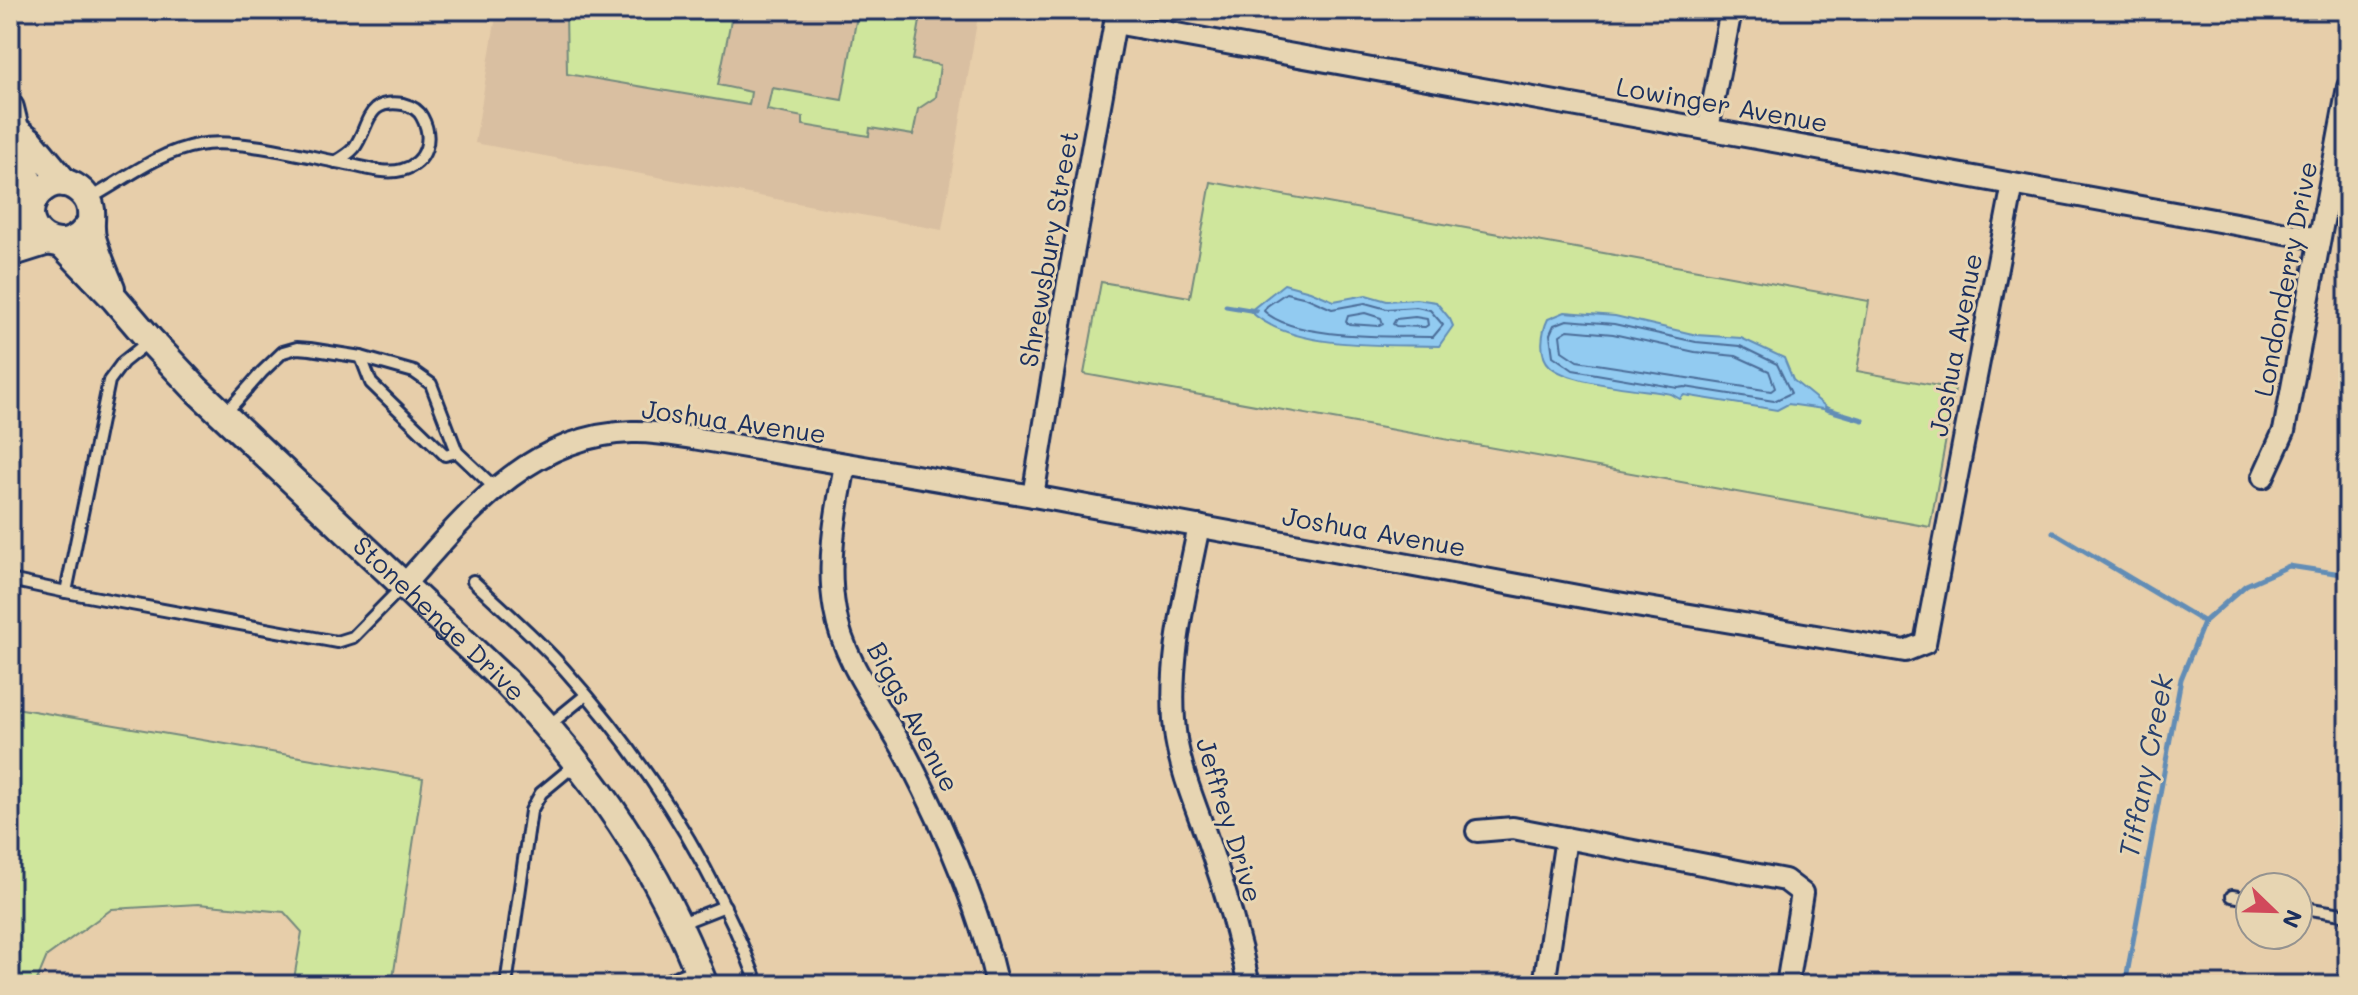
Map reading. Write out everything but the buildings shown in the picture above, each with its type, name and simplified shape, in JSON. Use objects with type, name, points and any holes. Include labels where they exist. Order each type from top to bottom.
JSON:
[{"type":"street","points":[[1708,129],[1731,10]]},
{"type":"street","name":"Lowinger Avenue","points":[[1116,16],[1708,129],[2319,239]]},
{"type":"street","name":"Shrewsbury Street","points":[[1033,496],[1116,16]]},
{"type":"street","name":"Londonderry Drive","points":[[2263,477],[2284,431],[2319,239],[2342,150],[2348,87]]},
{"type":"street","points":[[10,253],[78,238],[88,212],[82,192],[65,183],[14,120]]},
{"type":"street","points":[[14,120],[37,232],[55,242]]},
{"type":"street","points":[[10,233],[46,187],[65,183]]},
{"type":"street","name":"Joshua Avenue","points":[[403,586],[495,488],[536,459],[590,438],[631,432],[680,436],[1033,496],[1594,599],[1905,651],[1925,643],[2013,184]]},
{"type":"street","name":"Stonehenge Drive","points":[[88,212],[99,258],[115,299]]},
{"type":"street","name":"Stonehenge Drive","points":[[55,242],[115,299],[223,415],[506,682],[548,726],[579,762],[635,843],[679,924],[701,976]]},
{"type":"street","name":"Biggs Avenue","points":[[845,465],[832,553],[833,596],[839,629],[851,660],[907,757],[959,868],[997,985]]},
{"type":"street","name":"Jeffrey Drive","points":[[1199,526],[1175,656],[1176,740],[1214,857],[1249,985]]},
{"type":"street","points":[[1477,831],[1513,828],[1785,880],[1802,893],[1787,985]]},
{"type":"street","points":[[1544,985],[1566,838]]},
{"type":"lane","points":[[88,212],[155,161],[178,149],[199,145],[228,143],[375,170],[402,170],[416,162],[426,150],[430,137],[421,113],[403,104],[390,103],[376,107],[355,147],[335,162]]},
{"type":"lane","points":[[66,592],[109,381],[123,362],[150,340]]},
{"type":"lane","points":[[223,415],[283,352],[297,348],[361,357],[414,372],[431,384],[457,452],[495,488]]},
{"type":"lane","points":[[361,357],[371,383],[445,455],[457,452]]},
{"type":"lane","points":[[10,580],[337,642],[353,637],[403,586]]},
{"type":"lane","points":[[473,581],[564,668],[623,738],[697,851],[737,931],[758,985]]},
{"type":"lane","points":[[548,726],[586,695]]},
{"type":"lane","points":[[506,985],[531,811],[541,793],[579,762]]},
{"type":"lane","points":[[679,924],[725,906]]},
{"type":"lane","points":[[2314,910],[2348,915]]},
{"type":"lane","points":[[2345,985],[2348,967]]},
{"type":"lane","points":[[655,985],[701,976]]},
{"type":"shaded area","points":[[497,10],[979,10],[942,230],[475,143]]},
{"type":"green space","points":[[566,10],[733,10],[718,85],[751,92],[749,105],[567,74]]},
{"type":"green space","points":[[858,10],[922,10],[913,60],[940,65],[936,97],[918,109],[913,135],[870,128],[869,136],[803,125],[803,117],[767,110],[772,88],[842,100]]},
{"type":"green space","points":[[1211,182],[1869,301],[1857,371],[1955,389],[1930,527],[1084,374],[1101,282],[1190,297]]},
{"type":"green space","points":[[10,707],[423,778],[392,985],[293,985],[302,932],[284,912],[198,904],[112,909],[47,956],[35,985],[29,985],[10,969]]},
{"type":"water","points":[[1284,284],[1334,301],[1366,295],[1387,301],[1416,299],[1436,302],[1453,326],[1439,346],[1366,345],[1314,339],[1268,324],[1250,311]]},
{"type":"water","points":[[1565,312],[1615,316],[1697,335],[1741,338],[1784,358],[1793,380],[1830,410],[1788,404],[1777,410],[1684,395],[1680,399],[1671,394],[1607,385],[1559,372],[1546,361],[1543,336],[1548,319]]},
{"type":"waterway","points":[[1226,306],[1256,311]]},
{"type":"waterway","points":[[1826,409],[1863,420]]},
{"type":"waterway","points":[[2053,532],[2204,622]]},
{"type":"waterway","name":"Tiffany Creek","points":[[2125,985],[2181,679],[2204,622],[2246,585],[2289,566],[2348,575]]}]
